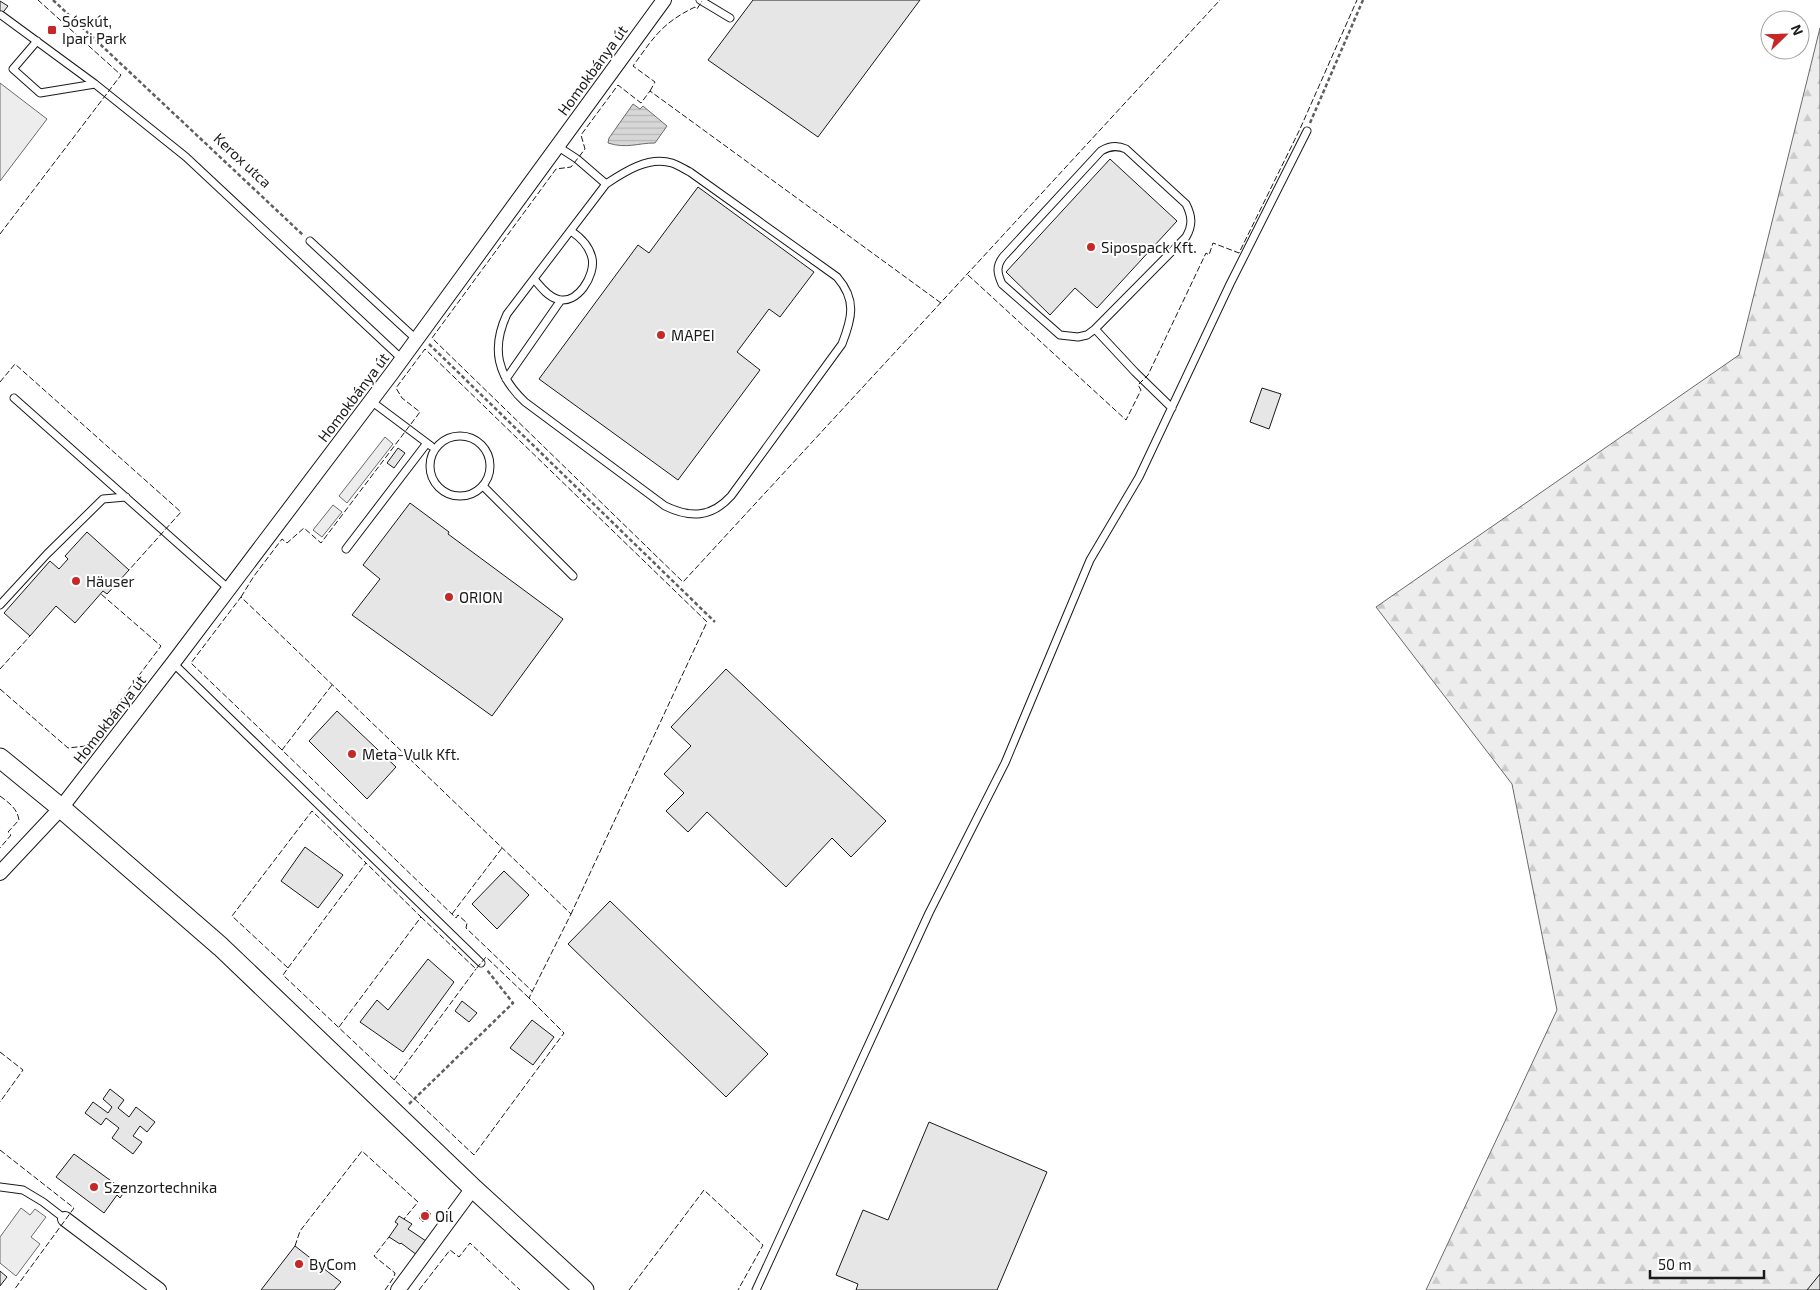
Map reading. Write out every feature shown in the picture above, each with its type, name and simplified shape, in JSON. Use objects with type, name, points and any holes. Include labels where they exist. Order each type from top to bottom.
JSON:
[{"type":"main road","points":[[0,758],[61,808],[221,948],[473,1188],[584,1290]]},
{"type":"street","name":"Homokbánya út","points":[[0,873],[61,808],[173,663],[402,360],[664,0]]},
{"type":"street","points":[[398,1290],[473,1188]]},
{"type":"street","points":[[65,1219],[158,1290]]},
{"type":"lane","points":[[700,0],[730,18]]},
{"type":"lane","points":[[1,15],[95,84],[186,157],[402,360]]},
{"type":"lane","points":[[36,41],[13,69],[40,93],[95,84]]},
{"type":"lane","points":[[756,1290],[929,913],[1005,763],[1090,560],[1139,477],[1230,284],[1306,131]]},
{"type":"lane","points":[[557,146],[577,159],[606,184]]},
{"type":"lane","points":[[1120,146],[1126,149],[1186,204],[1192,224],[1186,237],[1095,329],[1087,335],[1078,337],[1060,335],[1002,284],[997,268],[1003,256],[1101,151],[1106,148],[1120,146]]},
{"type":"lane","points":[[655,162],[672,163],[690,172],[837,277],[845,286],[851,311],[851,322],[842,344],[731,496],[712,511],[690,514],[665,506],[525,402],[514,392],[506,379],[498,353],[500,328],[507,314],[606,184],[623,172],[644,164],[655,162]]},
{"type":"lane","points":[[534,279],[550,296],[561,300],[572,298],[579,293],[592,269],[592,258],[581,238],[570,231]]},
{"type":"lane","points":[[310,241],[417,337]]},
{"type":"lane","points":[[506,379],[561,300]]},
{"type":"lane","points":[[1095,329],[1172,408]]},
{"type":"lane","points":[[14,398],[228,589]]},
{"type":"lane","points":[[371,401],[435,450]]},
{"type":"lane","points":[[459,436],[477,441],[484,447],[491,465],[490,475],[484,486],[471,495],[462,497],[452,496],[444,492],[436,486],[430,468],[431,458],[435,450],[441,442],[449,438],[459,436]]},
{"type":"lane","points":[[346,549],[427,444]]},
{"type":"lane","points":[[484,486],[573,576]]},
{"type":"lane","points":[[0,604],[102,499],[126,497]]},
{"type":"lane","points":[[173,663],[481,963]]},
{"type":"lane","points":[[0,1187],[23,1190],[65,1219]]},
{"type":"path","name":"Kerox utca","points":[[52,0],[310,241]]},
{"type":"path","points":[[1306,131],[1363,0]]},
{"type":"path","points":[[417,337],[715,622]]},
{"type":"path","points":[[399,1117],[414,1098],[513,1003],[481,963]]},
{"type":"green space","points":[[1820,28],[1820,1290],[1426,1290],[1557,1010],[1512,784],[1376,607],[1739,355]]},
{"type":"shaded area","points":[[0,83],[47,119],[0,181]]},
{"type":"shaded area","points":[[633,104],[640,109],[643,106],[667,126],[655,143],[626,146],[608,143],[609,138]]},
{"type":"shaded area","points":[[385,437],[393,444],[347,503],[339,496]]},
{"type":"shaded area","points":[[333,505],[342,512],[322,537],[313,530]]},
{"type":"shaded area","points":[[21,1208],[30,1215],[35,1209],[46,1217],[31,1237],[40,1244],[16,1276],[0,1263],[0,1237]]},
{"type":"building","points":[[753,0],[920,0],[818,137],[708,60]]},
{"type":"building","points":[[0,1],[8,6],[0,16]]},
{"type":"building","name":"Sipospack Kft.","points":[[1110,159],[1177,221],[1097,308],[1075,288],[1050,315],[1006,272]]},
{"type":"building","name":"MAPEI","points":[[698,187],[814,272],[780,317],[769,309],[737,352],[760,370],[678,480],[539,379],[638,245],[649,253]]},
{"type":"building","points":[[1262,388],[1281,394],[1269,429],[1250,422]]},
{"type":"building","points":[[398,448],[405,453],[394,468],[387,463]]},
{"type":"building","name":"ORION","points":[[410,503],[449,532],[448,534],[563,619],[492,716],[352,615],[380,579],[363,565]]},
{"type":"building","name":"Häuser","points":[[87,532],[129,570],[107,594],[103,591],[75,623],[56,606],[30,636],[4,613],[50,561],[59,569],[68,559],[65,556]]},
{"type":"building","points":[[726,669],[886,821],[851,857],[832,838],[786,887],[707,812],[688,832],[666,811],[684,793],[664,774],[691,746],[671,727]]},
{"type":"building","name":"Meta-Vulk Kft.","points":[[337,711],[396,767],[367,799],[309,741]]},
{"type":"building","points":[[305,847],[343,875],[318,908],[281,881]]},
{"type":"building","points":[[504,871],[529,895],[497,929],[472,904]]},
{"type":"building","points":[[610,901],[768,1054],[726,1097],[568,944]]},
{"type":"building","points":[[428,959],[454,982],[403,1052],[360,1022],[377,1000],[388,1010]]},
{"type":"building","points":[[462,1001],[477,1013],[469,1022],[455,1011]]},
{"type":"building","points":[[532,1020],[554,1037],[533,1065],[510,1048]]},
{"type":"building","points":[[110,1089],[124,1100],[118,1108],[129,1117],[136,1107],[155,1122],[147,1132],[140,1126],[133,1136],[142,1142],[133,1154],[112,1138],[119,1128],[106,1118],[101,1125],[85,1113],[93,1102],[108,1113],[112,1107],[103,1099]]},
{"type":"building","points":[[929,1122],[1047,1172],[997,1290],[856,1290],[858,1284],[836,1275],[863,1210],[888,1220]]},
{"type":"building","name":"Szenzortechnika","points":[[74,1154],[125,1191],[120,1198],[117,1195],[104,1213],[56,1177]]},
{"type":"building","name":"Oil","points":[[427,1210],[431,1214],[423,1222],[419,1218]]},
{"type":"building","points":[[399,1216],[412,1224],[408,1229],[426,1241],[417,1255],[389,1237],[398,1224],[395,1222]]},
{"type":"building","name":"ByCom","points":[[295,1246],[341,1282],[334,1290],[261,1290]]},
{"type":"building","points":[[0,1271],[7,1277],[0,1286]]},
{"type":"building","points":[[1820,1274],[1820,1290],[1807,1290]]},
{"type":"fence","points":[[0,234],[121,75],[38,0]]},
{"type":"fence","points":[[941,303],[650,91],[641,103],[618,85],[581,135],[585,149],[571,167],[556,169],[432,338],[683,582],[1220,0]]},
{"type":"fence","points":[[968,275],[1126,420],[1141,390],[1138,385],[1148,375],[1206,253],[1209,255],[1213,243],[1239,253],[1300,129],[1357,0]]},
{"type":"fence","points":[[650,91],[655,82],[633,66],[666,25],[695,7],[697,9],[702,1]]},
{"type":"fence","points":[[241,597],[254,576],[282,539],[287,543],[304,528],[321,543],[420,412],[402,398],[396,388],[425,349],[707,622],[571,914]]},
{"type":"fence","points":[[0,382],[15,364],[181,512],[129,570]]},
{"type":"fence","points":[[0,689],[68,748],[86,746],[161,646],[101,594]]},
{"type":"fence","points":[[282,750],[191,663],[241,597],[571,914],[529,998],[564,1033],[474,1155],[283,975],[288,968],[232,916],[312,811],[366,863],[288,968]]},
{"type":"fence","points":[[0,669],[30,636]]},
{"type":"fence","points":[[332,685],[282,750],[456,918],[458,915],[467,923],[466,928],[532,991]]},
{"type":"fence","points":[[0,796],[14,809],[19,820],[8,832],[11,835],[0,848]]},
{"type":"fence","points":[[452,914],[502,848]]},
{"type":"fence","points":[[339,1027],[421,917],[366,863]]},
{"type":"fence","points":[[421,917],[476,969],[486,957],[529,998]]},
{"type":"fence","points":[[394,1080],[476,969]]},
{"type":"fence","points":[[0,1052],[23,1070],[0,1102]]},
{"type":"fence","points":[[0,1150],[74,1208],[14,1290]]},
{"type":"fence","points":[[295,1246],[300,1231],[362,1151],[418,1202],[404,1219]]},
{"type":"fence","points":[[629,1290],[704,1190],[763,1245],[738,1290]]},
{"type":"fence","points":[[385,1290],[395,1273],[374,1256],[389,1237]]},
{"type":"fence","points":[[419,1290],[450,1250],[459,1257],[470,1243],[520,1290]]},
{"type":"place","name":"Sóskút, Ipari Park","points":[[52,30]]},
{"type":"place","name":"Sipospack Kft.","points":[[1091,247]]},
{"type":"place","name":"MAPEI","points":[[661,335]]},
{"type":"place","name":"Häuser","points":[[76,581]]},
{"type":"place","name":"ORION","points":[[449,597]]},
{"type":"place","name":"Meta-Vulk Kft.","points":[[352,754]]},
{"type":"place","name":"Szenzortechnika","points":[[94,1187]]},
{"type":"place","name":"Oil","points":[[425,1216]]},
{"type":"place","name":"ByCom","points":[[299,1264]]}]
